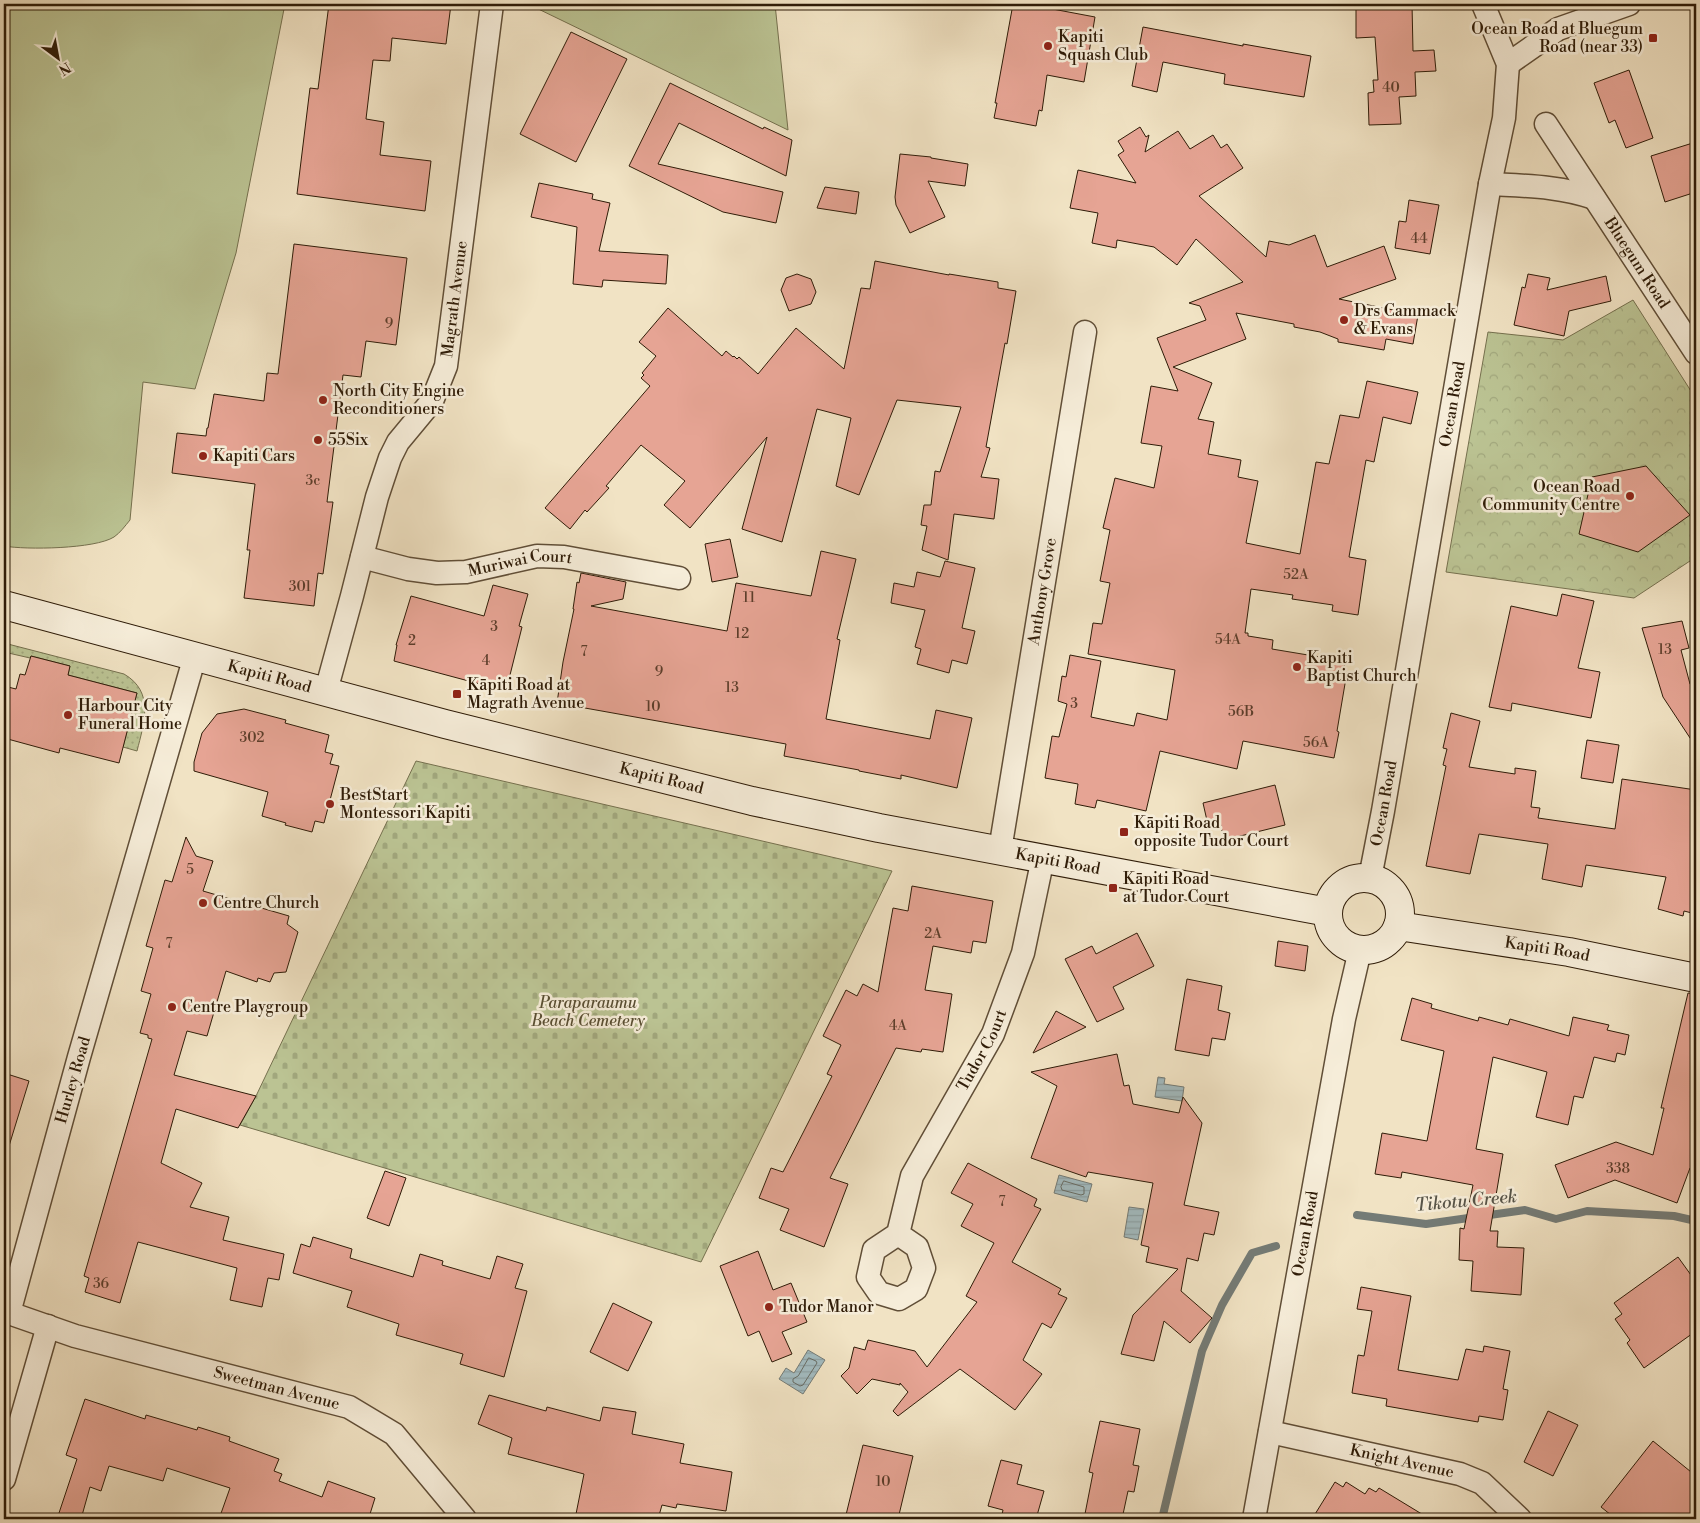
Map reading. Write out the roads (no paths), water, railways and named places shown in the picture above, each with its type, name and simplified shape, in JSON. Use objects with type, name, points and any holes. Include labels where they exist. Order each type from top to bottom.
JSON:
[{"type":"main road","name":"Kapiti Road","points":[[4,605],[326,690],[446,724],[752,801],[879,828],[1328,912]]},
{"type":"main road","points":[[1370,878],[1382,882],[1392,890],[1398,902],[1400,914],[1398,926],[1387,942],[1370,949],[1360,950],[1340,941],[1334,932],[1328,912],[1332,897],[1342,886],[1355,879],[1370,878]]},
{"type":"main road","name":"Kapiti Road","points":[[1398,926],[1569,952],[1696,978]]},
{"type":"street","name":"Magrath Avenue","points":[[326,690],[376,497],[390,458],[404,435],[432,401],[446,366],[492,4]]},
{"type":"street","points":[[1483,4],[1508,64],[1558,29],[1629,4]]},
{"type":"street","name":"Ocean Road","points":[[1370,878],[1490,184],[1504,118],[1508,64]]},
{"type":"street","name":"Bluegum Road","points":[[1546,124],[1696,353]]},
{"type":"street","points":[[1490,184],[1553,188],[1576,192],[1594,198]]},
{"type":"street","name":"Anthony Grove","points":[[1000,850],[1086,332]]},
{"type":"street","name":"Muriwai Court","points":[[362,557],[408,569],[437,573],[466,572],[537,556],[564,557],[679,578]]},
{"type":"street","name":"Hurley Road","points":[[48,1326],[6,1312],[195,656]]},
{"type":"street","name":"Tudor Court","points":[[898,1234],[912,1176],[993,1034],[1023,953],[1043,858]]},
{"type":"street","name":"Ocean Road","points":[[1254,1519],[1344,1019],[1360,950]]},
{"type":"street","points":[[4,1479],[48,1326]]},
{"type":"street","name":"Sweetman Avenue","points":[[48,1326],[75,1336],[348,1407],[394,1434],[465,1519]]},
{"type":"street","name":"Knight Avenue","points":[[1270,1432],[1460,1474],[1482,1483],[1520,1519]]},
{"type":"water","points":[[1158,1077],[1165,1078],[1164,1084],[1184,1087],[1182,1101],[1155,1097]]},
{"type":"water","points":[[1059,1175],[1092,1184],[1087,1202],[1054,1193]]},
{"type":"water","points":[[1129,1207],[1144,1209],[1138,1240],[1124,1237]]},
{"type":"water","points":[[808,1350],[825,1360],[803,1394],[779,1379],[786,1368],[794,1373]]},
{"type":"waterway","name":"Tikotu Creek","points":[[1357,1215],[1426,1224],[1525,1210],[1556,1219],[1587,1211],[1674,1216],[1696,1221]]},
{"type":"waterway","name":"Tikotu Creek","points":[[1162,1519],[1202,1351],[1222,1305],[1252,1253],[1276,1246]]},
{"type":"place","name":"Ocean Road at Bluegum Road (near 33)","points":[[1653,38]]},
{"type":"place","name":"Kapiti Squash Club","points":[[1048,46]]},
{"type":"place","name":"Drs Cammack & Evans","points":[[1344,320]]},
{"type":"place","name":"North City Engine Reconditioners","points":[[323,400]]},
{"type":"place","name":"55Six","points":[[318,440]]},
{"type":"place","name":"Kapiti Cars","points":[[203,456]]},
{"type":"place","name":"Ocean Road Community Centre","points":[[1630,496]]},
{"type":"place","name":"Kapiti Baptist Church","points":[[1297,667]]},
{"type":"place","name":"Kāpiti Road at Magrath Avenue","points":[[457,694]]},
{"type":"place","name":"Harbour City Funeral Home","points":[[68,715]]},
{"type":"place","name":"BestStart Montessori Kapiti","points":[[330,804]]},
{"type":"place","name":"Kāpiti Road opposite Tudor Court","points":[[1124,832]]},
{"type":"place","name":"Kāpiti Road at Tudor Court","points":[[1113,888]]},
{"type":"place","name":"Centre Church","points":[[203,903]]},
{"type":"place","name":"Centre Playgroup","points":[[172,1007]]},
{"type":"place","name":"Tudor Manor","points":[[769,1307]]},
{"type":"park label","name":"Paraparaumu Beach Cemetery","points":[[588,1012]]}]
